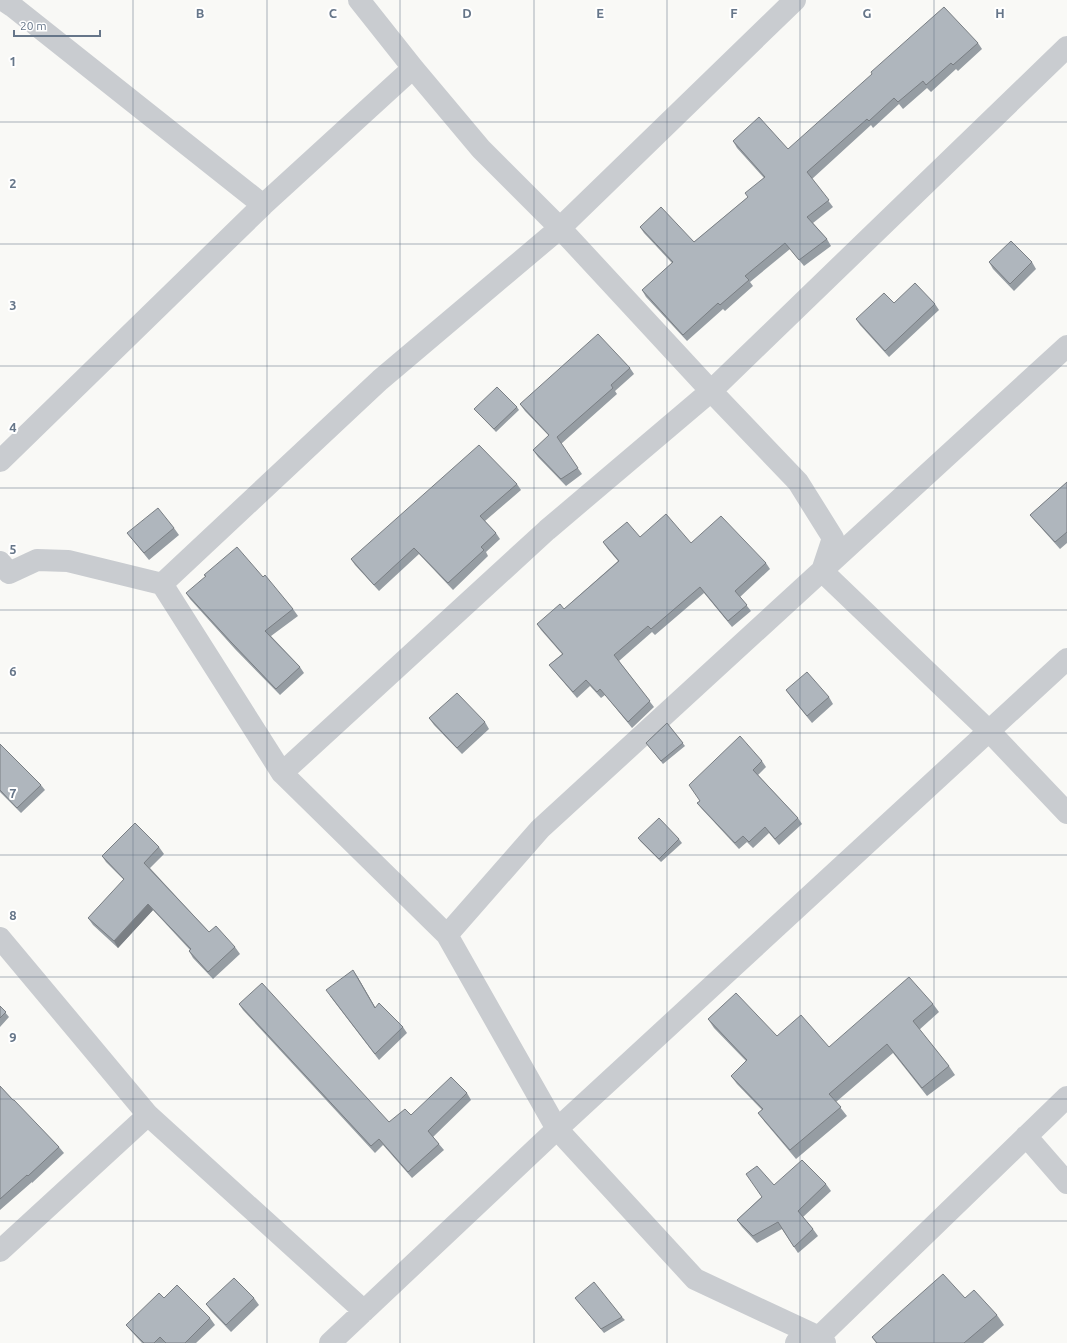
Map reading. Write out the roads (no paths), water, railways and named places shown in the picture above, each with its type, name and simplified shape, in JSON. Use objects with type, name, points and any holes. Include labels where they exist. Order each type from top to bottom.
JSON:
[{"type":"street","points":[[359,0],[413,68],[481,149],[560,228],[711,391],[798,482],[833,538],[822,571]]},
{"type":"street","points":[[162,584],[380,380],[560,228],[795,0]]},
{"type":"street","points":[[11,4],[263,205]]},
{"type":"street","points":[[282,773],[547,530],[711,391],[1067,47]]},
{"type":"street","points":[[0,461],[263,205],[413,68]]},
{"type":"street","points":[[447,935],[540,829],[1067,346]]},
{"type":"street","points":[[3,572],[37,560],[68,561],[162,584],[282,773],[447,935],[557,1129],[695,1279],[822,1340]]},
{"type":"street","points":[[822,571],[990,732],[1067,813]]},
{"type":"street","points":[[330,1343],[557,1129],[1067,660]]},
{"type":"street","points":[[0,938],[148,1115],[364,1311]]},
{"type":"street","points":[[796,1343],[822,1340],[1026,1136],[1067,1098]]},
{"type":"street","points":[[0,1251],[148,1115]]},
{"type":"street","points":[[1026,1136],[1067,1183]]}]
